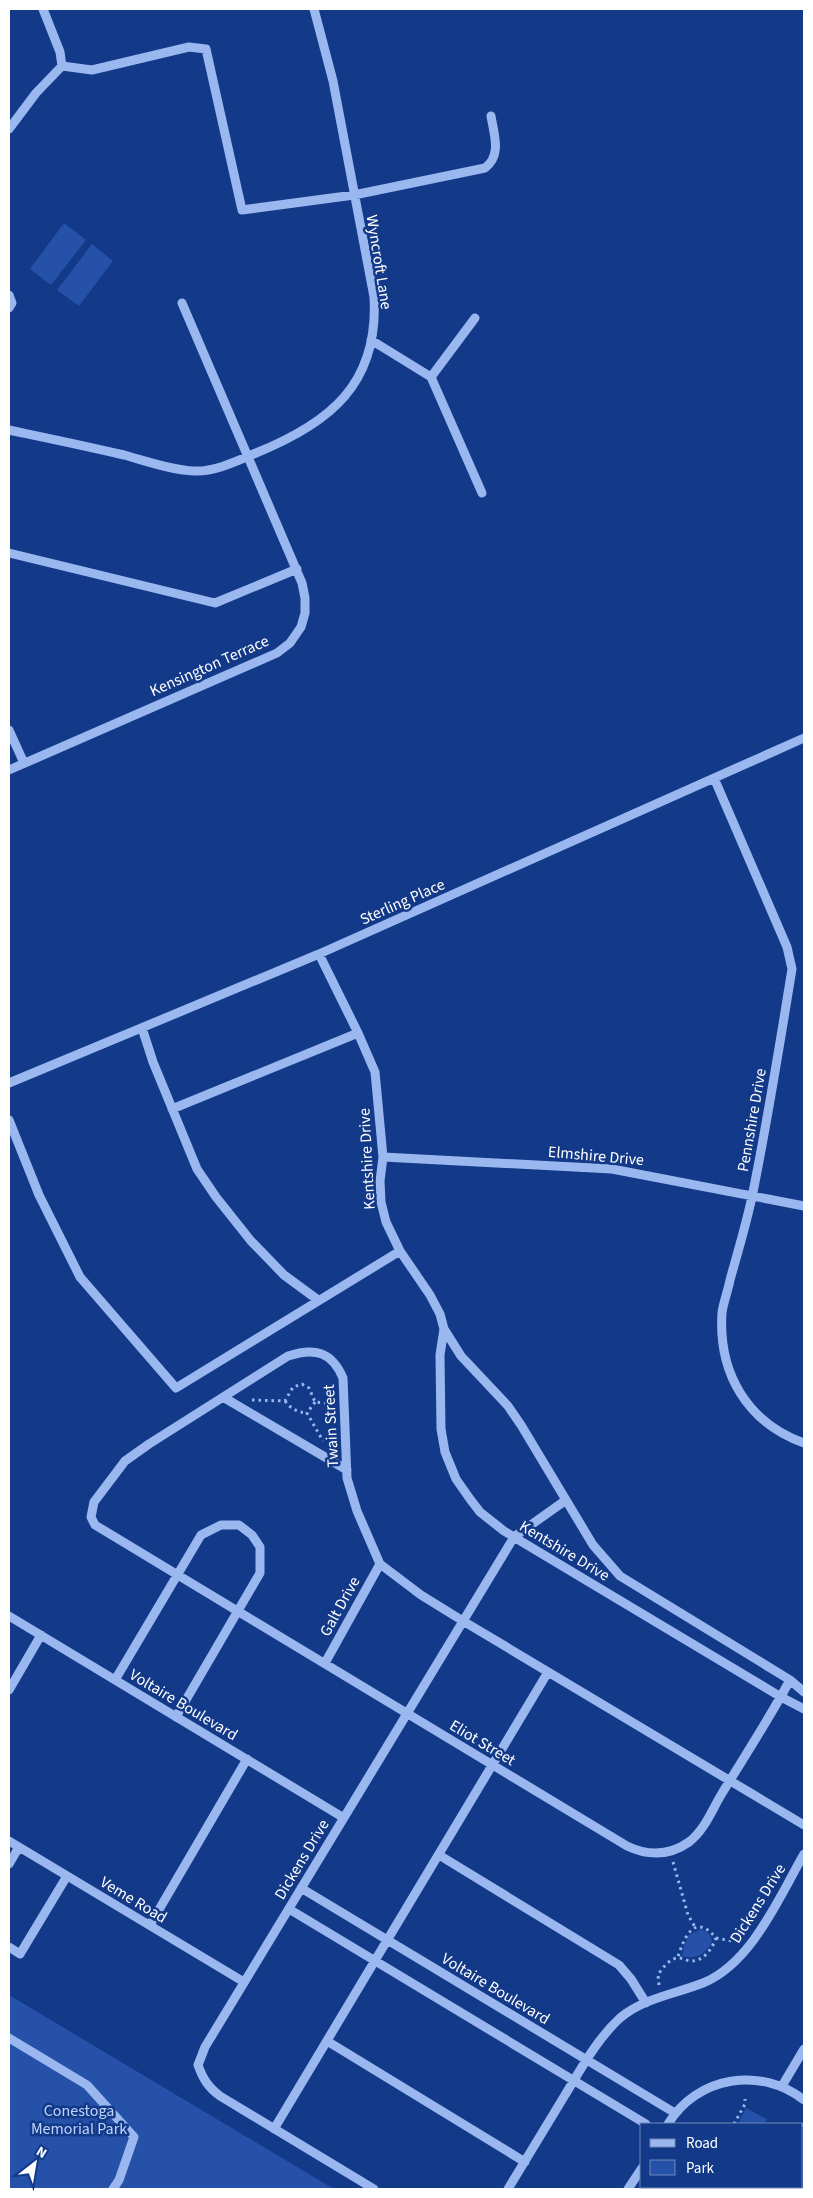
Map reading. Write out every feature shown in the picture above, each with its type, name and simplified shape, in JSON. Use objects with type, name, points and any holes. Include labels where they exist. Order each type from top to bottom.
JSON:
[{"type":"street","points":[[43,9],[60,52],[62,66]]},
{"type":"street","name":"Wyncroft Lane","points":[[9,430],[194,471],[209,470],[281,443],[311,427],[333,410],[353,386],[364,365],[371,340],[375,315],[374,297],[333,81],[314,9]]},
{"type":"street","points":[[62,66],[92,70],[189,47],[206,49],[242,210],[354,195],[484,168],[491,163],[496,154],[491,116]]},
{"type":"street","points":[[9,129],[36,93],[62,66]]},
{"type":"street","points":[[9,295],[12,303],[9,308]]},
{"type":"street","name":"Kensington Terrace","points":[[9,770],[277,653],[290,643],[301,627],[305,613],[305,598],[297,569],[182,304]]},
{"type":"street","points":[[431,376],[475,318]]},
{"type":"street","points":[[371,340],[431,376],[482,493]]},
{"type":"street","points":[[9,553],[215,603],[297,569]]},
{"type":"street","points":[[9,730],[24,763]]},
{"type":"street","name":"Sterling Place","points":[[9,1083],[319,954],[804,738]]},
{"type":"street","name":"Pennshire Drive","points":[[714,778],[787,947],[792,969],[753,1194],[722,1313],[724,1346],[728,1368],[746,1403],[759,1418],[776,1430],[804,1443]]},
{"type":"street","name":"Kentshire Drive","points":[[319,954],[358,1033],[374,1072],[383,1157],[380,1181],[381,1202],[386,1222],[400,1251],[430,1295],[440,1314],[444,1329],[461,1356],[508,1406],[593,1545],[620,1576],[790,1680],[804,1692]]},
{"type":"street","points":[[142,1028],[153,1062],[197,1170],[251,1241],[284,1275],[318,1300]]},
{"type":"street","points":[[172,1109],[358,1033]]},
{"type":"street","points":[[9,1120],[40,1195],[80,1277],[176,1388],[400,1251]]},
{"type":"street","name":"Elmshire Drive","points":[[383,1157],[612,1169],[753,1194],[804,1206]]},
{"type":"street","name":"Kentshire Drive","points":[[444,1329],[440,1355],[441,1429],[445,1452],[456,1479],[470,1499],[493,1523],[514,1537],[780,1697],[804,1709]]},
{"type":"street","name":"Twain Street","points":[[103,1530],[95,1525],[90,1518],[94,1502],[126,1461],[149,1444],[288,1356],[312,1350],[320,1352],[338,1366],[343,1378],[347,1478],[357,1511],[380,1564],[421,1595],[463,1621],[804,1825]]},
{"type":"street","points":[[223,1397],[347,1470]]},
{"type":"street","name":"Dickens Drive","points":[[374,2189],[210,2089],[204,2081],[198,2065],[205,2047],[514,1537],[566,1500]]},
{"type":"street","points":[[115,1680],[201,1534],[221,1525],[239,1525],[252,1534],[260,1547],[260,1573],[176,1717]]},
{"type":"street","name":"Eliot Street","points":[[103,1530],[635,1850],[648,1853],[670,1850],[689,1842],[699,1832],[790,1680]]},
{"type":"street","name":"Galt Drive","points":[[325,1663],[380,1564]]},
{"type":"street","name":"Voltaire Boulevard","points":[[9,1616],[344,1818]]},
{"type":"street","points":[[9,1690],[41,1635]]},
{"type":"street","points":[[274,2129],[494,1766],[548,1672]]},
{"type":"street","points":[[150,1925],[247,1759]]},
{"type":"street","name":"Veme Road","points":[[9,1841],[244,1982]]},
{"type":"street","points":[[9,1864],[19,1847]]},
{"type":"street","name":"Dickens Drive","points":[[508,2189],[574,2080],[606,2033],[636,2007],[704,1983],[722,1973],[749,1947],[804,1854]]},
{"type":"street","points":[[439,1855],[608,1957],[619,1965],[646,2003]]},
{"type":"street","points":[[9,1947],[20,1954],[67,1876]]},
{"type":"street","name":"Voltaire Boulevard","points":[[301,1888],[675,2113]]},
{"type":"street","points":[[289,1909],[644,2123]]},
{"type":"street","points":[[9,2038],[87,2085],[134,2136],[119,2180],[113,2189]]},
{"type":"street","points":[[327,2041],[525,2162]]},
{"type":"street","points":[[782,2086],[804,2049]]},
{"type":"street","points":[[669,2123],[675,2113],[694,2096],[706,2089],[728,2082],[753,2080],[776,2083],[804,2100]]},
{"type":"street","points":[[628,2189],[640,2171]]},
{"type":"path","points":[[284,1401],[293,1387],[302,1384],[309,1388],[315,1402]]},
{"type":"path","points":[[249,1400],[284,1401],[297,1412],[307,1413]]},
{"type":"path","points":[[315,1402],[344,1405]]},
{"type":"path","points":[[307,1413],[315,1402]]},
{"type":"path","points":[[307,1413],[324,1442],[328,1458]]},
{"type":"path","points":[[670,1850],[688,1915],[695,1927]]},
{"type":"path","points":[[678,1958],[683,1940],[695,1927],[703,1927],[711,1931],[716,1938],[737,1941],[749,1947]]},
{"type":"path","points":[[664,1996],[658,1982],[658,1975],[670,1962],[678,1958],[692,1961],[702,1958],[708,1953],[716,1938]]},
{"type":"path","points":[[735,2123],[745,2104],[745,2099]]},
{"type":"green space","points":[[64,223],[86,240],[51,285],[30,269]]},
{"type":"green space","points":[[92,244],[113,261],[79,306],[57,290]]},
{"type":"green space","points":[[701,1929],[711,1937],[712,1942],[700,1955],[692,1957],[682,1956],[689,1935]]},
{"type":"green space","name":"Conestoga Memorial Park","points":[[9,1995],[334,2189],[9,2189]]},
{"type":"green space","points":[[746,2108],[767,2119],[765,2123],[738,2123]]}]
